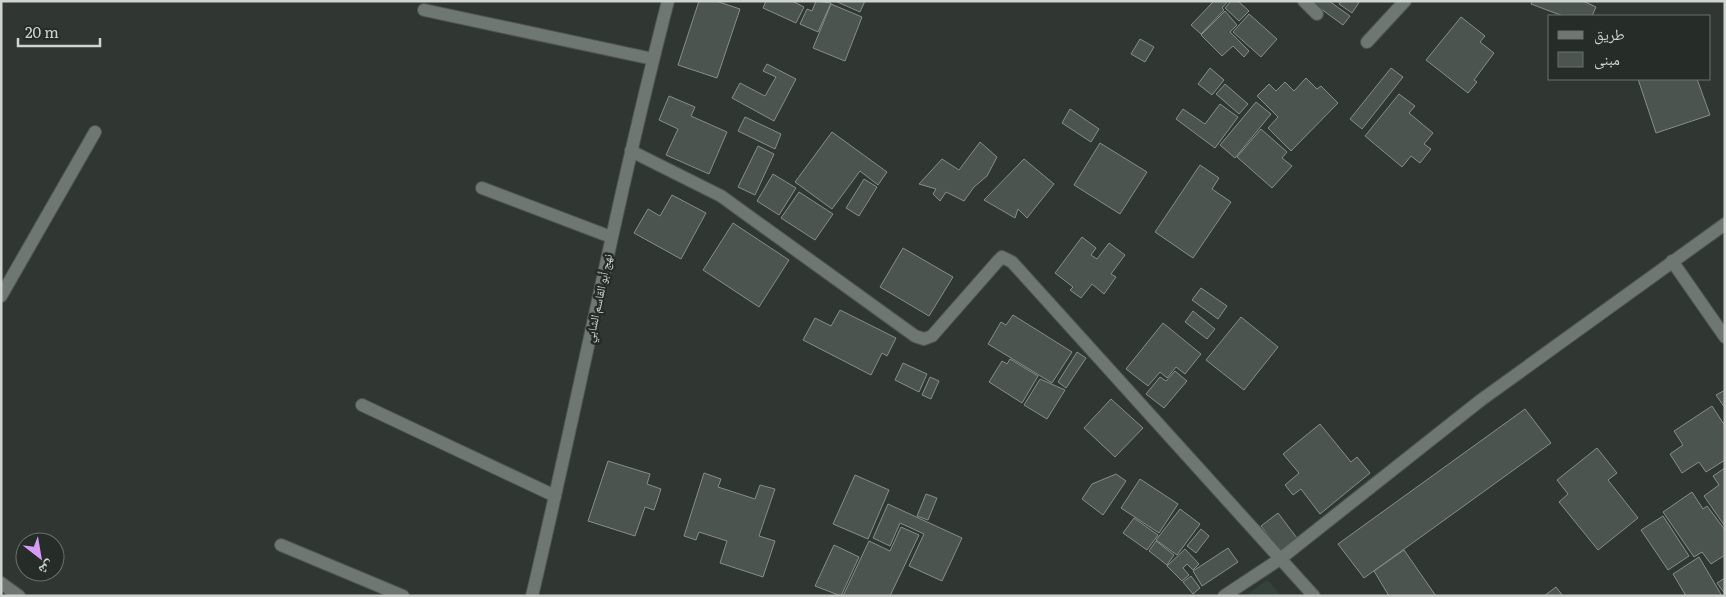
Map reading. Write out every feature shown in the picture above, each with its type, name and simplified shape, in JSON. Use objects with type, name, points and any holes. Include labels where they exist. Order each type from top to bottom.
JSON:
[{"type":"street","name":"نهج أبو القاسم الشابي","points":[[532,596],[556,496],[611,237],[668,1]]},
{"type":"street","points":[[1304,1],[1317,14]]},
{"type":"street","points":[[1367,42],[1405,1]]},
{"type":"street","points":[[424,10],[653,59]]},
{"type":"street","points":[[1,296],[95,132]]},
{"type":"street","points":[[631,151],[721,196],[915,336],[924,339],[932,336],[1002,257],[1012,262],[1314,596]]},
{"type":"street","points":[[482,188],[611,237]]},
{"type":"street","points":[[1224,596],[1280,559],[1481,400],[1672,260],[1725,224]]},
{"type":"street","points":[[1672,260],[1725,337]]},
{"type":"street","points":[[362,405],[556,496]]},
{"type":"street","points":[[281,545],[403,596]]},
{"type":"street","points":[[1,583],[19,596]]},
{"type":"shaded area","points":[[1267,580],[1282,596],[1245,596]]},
{"type":"building","points":[[699,1],[716,1],[740,9],[717,78],[678,65]]},
{"type":"building","points":[[766,1],[792,1],[804,7],[796,23],[763,8]]},
{"type":"building","points":[[816,1],[831,3],[818,32],[800,24],[807,9],[812,11]]},
{"type":"building","points":[[835,1],[865,1],[860,12]]},
{"type":"building","points":[[1214,1],[1228,1],[1222,8],[1224,10],[1201,34],[1191,25]]},
{"type":"building","points":[[1231,1],[1238,1],[1249,11],[1239,21],[1225,8]]},
{"type":"building","points":[[1310,1],[1329,1],[1350,16],[1343,25]]},
{"type":"building","points":[[1341,1],[1360,1],[1352,13],[1339,4]]},
{"type":"building","points":[[1532,1],[1583,1],[1596,7],[1592,15],[1560,15],[1531,4]]},
{"type":"building","points":[[831,4],[862,17],[845,61],[813,48]]},
{"type":"building","points":[[1225,11],[1237,25],[1230,32],[1249,51],[1244,57],[1233,46],[1222,56],[1201,35]]},
{"type":"building","points":[[1249,14],[1277,39],[1261,57],[1233,32]]},
{"type":"building","points":[[1461,17],[1485,36],[1480,42],[1494,53],[1474,80],[1477,82],[1468,93],[1426,60]]},
{"type":"building","points":[[1140,39],[1154,47],[1145,62],[1131,54]]},
{"type":"building","points":[[767,64],[796,79],[774,121],[732,98],[740,83],[765,96],[776,77],[763,71]]},
{"type":"building","points":[[1210,68],[1224,80],[1212,95],[1198,84]]},
{"type":"building","points":[[1391,68],[1403,77],[1362,129],[1350,119]]},
{"type":"building","points":[[1306,78],[1317,89],[1321,86],[1338,103],[1291,151],[1268,128],[1278,117],[1257,96],[1269,84],[1276,91],[1285,82],[1294,91]]},
{"type":"building","points":[[1638,80],[1697,80],[1710,115],[1656,133]]},
{"type":"building","points":[[1225,84],[1248,104],[1239,114],[1216,94]]},
{"type":"building","points":[[1399,94],[1415,106],[1409,113],[1433,133],[1424,144],[1431,149],[1420,163],[1411,156],[1402,167],[1365,136]]},
{"type":"building","points":[[669,96],[695,107],[691,116],[727,132],[709,174],[666,155],[678,129],[659,120]]},
{"type":"building","points":[[1256,102],[1271,114],[1235,158],[1220,145]]},
{"type":"building","points":[[1220,104],[1238,117],[1215,148],[1176,119],[1183,109],[1205,124]]},
{"type":"building","points":[[1070,109],[1099,129],[1091,142],[1062,123]]},
{"type":"building","points":[[745,117],[781,134],[775,149],[738,131]]},
{"type":"building","points":[[1261,129],[1287,152],[1282,158],[1292,166],[1272,188],[1237,157]]},
{"type":"building","points":[[832,132],[887,172],[878,185],[860,171],[832,209],[795,182]]},
{"type":"building","points":[[980,142],[997,157],[987,176],[974,187],[964,201],[946,192],[940,201],[933,194],[936,189],[919,184],[942,159],[959,170]]},
{"type":"building","points":[[1100,143],[1147,172],[1120,214],[1074,185]]},
{"type":"building","points":[[758,146],[774,154],[755,195],[738,187]]},
{"type":"building","points":[[1024,159],[1054,184],[1027,218],[1018,209],[1015,218],[984,200]]},
{"type":"building","points":[[1200,165],[1219,178],[1212,189],[1231,202],[1193,258],[1155,232]]},
{"type":"building","points":[[773,174],[796,188],[779,215],[757,201]]},
{"type":"building","points":[[864,179],[877,187],[859,216],[846,208]]},
{"type":"building","points":[[799,192],[833,214],[815,240],[781,218]]},
{"type":"building","points":[[672,195],[706,213],[681,259],[634,233],[648,209],[660,216]]},
{"type":"building","points":[[733,223],[789,260],[759,307],[703,270]]},
{"type":"building","points":[[1082,237],[1096,248],[1091,255],[1097,259],[1109,243],[1125,255],[1111,274],[1116,277],[1104,294],[1092,284],[1081,298],[1070,290],[1073,287],[1055,273]]},
{"type":"building","points":[[903,248],[953,277],[929,316],[880,287]]},
{"type":"building","points":[[1201,288],[1227,306],[1218,319],[1192,300]]},
{"type":"building","points":[[840,310],[896,338],[887,356],[882,353],[871,375],[803,340],[815,318],[831,326]]},
{"type":"building","points":[[1193,311],[1215,329],[1207,339],[1185,322]]},
{"type":"building","points":[[1013,315],[1072,352],[1052,383],[988,344],[1001,322],[1006,325]]},
{"type":"building","points":[[1241,317],[1278,347],[1244,390],[1206,360]]},
{"type":"building","points":[[1163,323],[1201,354],[1185,374],[1176,367],[1167,378],[1160,372],[1148,386],[1126,369]]},
{"type":"building","points":[[1077,352],[1086,358],[1066,388],[1058,382]]},
{"type":"building","points":[[1010,359],[1038,376],[1022,403],[989,382],[1002,361],[1007,364]]},
{"type":"building","points":[[903,363],[927,374],[919,392],[895,380]]},
{"type":"building","points":[[1175,371],[1187,381],[1164,408],[1146,394],[1160,377],[1166,381]]},
{"type":"building","points":[[930,377],[939,381],[931,399],[922,395]]},
{"type":"building","points":[[1040,379],[1065,390],[1047,419],[1024,405]]},
{"type":"building","points":[[1725,390],[1725,408],[1716,395]]},
{"type":"building","points":[[1111,399],[1143,428],[1115,457],[1084,428]]},
{"type":"building","points":[[1712,406],[1725,426],[1725,460],[1706,472],[1699,462],[1682,473],[1670,454],[1683,445],[1674,431]]},
{"type":"building","points":[[1525,409],[1551,443],[1364,578],[1338,544]]},
{"type":"building","points":[[1320,424],[1351,462],[1357,457],[1370,473],[1320,514],[1301,489],[1293,495],[1285,485],[1299,473],[1283,454]]},
{"type":"building","points":[[1597,448],[1617,473],[1608,480],[1638,518],[1598,550],[1559,502],[1568,494],[1557,480]]},
{"type":"building","points":[[608,461],[650,474],[647,484],[661,489],[654,510],[645,507],[635,536],[588,521]]},
{"type":"building","points":[[1725,468],[1724,525],[1704,496],[1719,485],[1713,476]]},
{"type":"building","points":[[704,473],[721,479],[718,487],[755,499],[760,485],[775,489],[759,536],[775,541],[763,577],[720,563],[727,541],[699,532],[696,540],[684,536]]},
{"type":"building","points":[[1116,474],[1126,481],[1103,515],[1082,499],[1092,484]]},
{"type":"building","points":[[855,475],[889,490],[868,539],[833,524]]},
{"type":"building","points":[[1140,479],[1178,504],[1159,533],[1121,508]]},
{"type":"building","points":[[1692,492],[1703,509],[1707,506],[1725,530],[1725,555],[1711,564],[1702,552],[1694,557],[1663,512]]},
{"type":"building","points":[[926,494],[937,498],[928,520],[917,516]]},
{"type":"building","points":[[888,504],[962,538],[942,581],[909,566],[924,534],[900,523],[890,546],[873,538]]},
{"type":"building","points":[[1180,509],[1200,524],[1177,555],[1156,540]]},
{"type":"building","points":[[1278,513],[1297,538],[1280,551],[1261,526]]},
{"type":"building","points":[[1663,516],[1689,556],[1668,570],[1641,530]]},
{"type":"building","points":[[1134,518],[1158,535],[1147,550],[1123,533]]},
{"type":"building","points":[[901,527],[919,535],[890,596],[843,596],[869,541],[890,551]]},
{"type":"building","points":[[1201,529],[1209,536],[1196,553],[1187,546]]},
{"type":"building","points":[[1156,541],[1174,555],[1167,565],[1149,551]]},
{"type":"building","points":[[834,545],[859,557],[841,596],[815,586]]},
{"type":"building","points":[[1228,548],[1238,562],[1202,586],[1193,571]]},
{"type":"building","points":[[1185,549],[1199,564],[1193,570],[1187,564],[1183,568],[1189,575],[1182,581],[1167,566]]},
{"type":"building","points":[[1404,550],[1436,596],[1389,596],[1374,571]]},
{"type":"building","points":[[1699,557],[1722,596],[1686,596],[1673,574]]},
{"type":"building","points":[[1191,576],[1200,588],[1193,594],[1183,582]]},
{"type":"building","points":[[1725,578],[1725,594],[1717,583]]},
{"type":"building","points":[[1556,587],[1563,596],[1544,596]]}]
